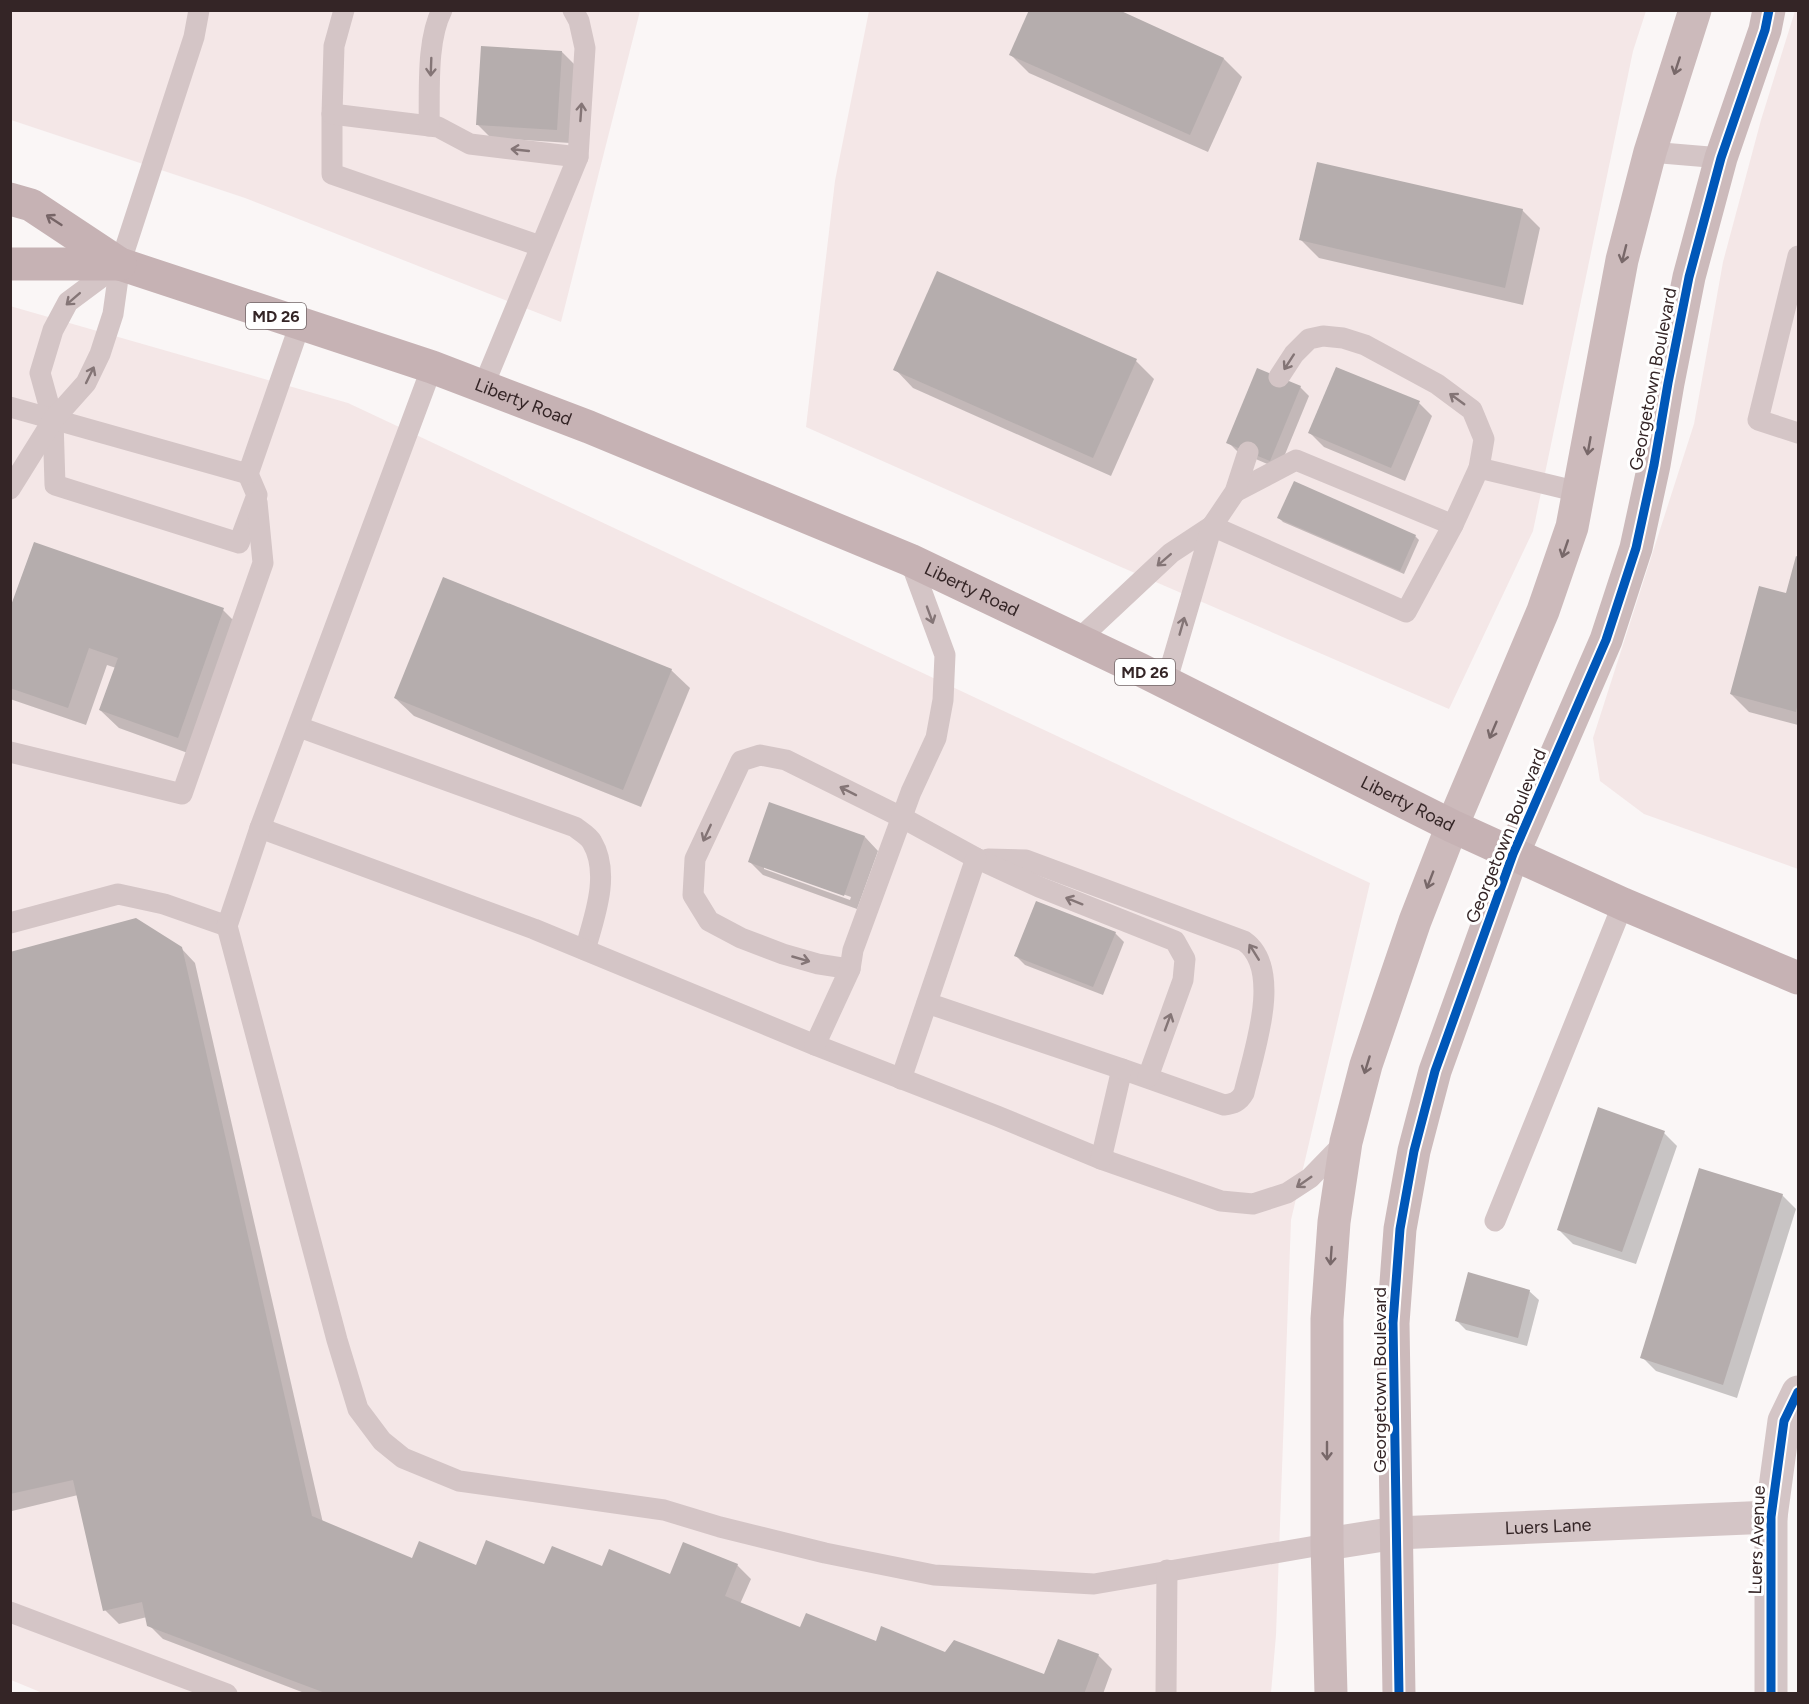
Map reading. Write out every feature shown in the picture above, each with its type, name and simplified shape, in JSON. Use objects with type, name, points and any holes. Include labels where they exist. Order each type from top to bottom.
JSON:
[{"type":"main road","name":"Liberty Road","points":[[10,198],[31,205],[120,264],[432,367],[589,427],[910,560],[1166,682],[1452,826],[1623,904],[1798,978]]},
{"type":"main road","name":"Liberty Road","points":[[10,264],[120,264]]},
{"type":"street","points":[[1331,1694],[1327,1544],[1327,1319],[1334,1222],[1346,1142],[1370,1053],[1415,921],[1452,826],[1544,611],[1572,527],[1622,260],[1650,152],[1695,10]]},
{"type":"street","name":"Georgetown Boulevard","points":[[1398,1694],[1393,1323],[1400,1228],[1414,1151],[1435,1071],[1513,854],[1606,640],[1636,548],[1689,277],[1721,158],[1765,30],[1769,10]]},
{"type":"street","name":"Luers Avenue","points":[[1772,1694],[1771,1517],[1784,1421],[1798,1392]]},
{"type":"street","name":"Luers Lane","points":[[1327,1544],[1396,1533],[1771,1517]]},
{"type":"lane","points":[[10,489],[53,420],[87,383],[100,354],[113,314],[120,264],[194,37],[199,10]]},
{"type":"lane","points":[[344,10],[334,46],[332,174],[540,246]]},
{"type":"lane","points":[[429,126],[431,52],[441,10]]},
{"type":"lane","points":[[483,387],[578,157],[585,48],[579,21],[573,10]]},
{"type":"lane","points":[[332,114],[438,127],[470,144],[578,157]]},
{"type":"lane","points":[[1650,152],[1721,158]]},
{"type":"lane","points":[[1798,256],[1758,420],[1798,433]]},
{"type":"lane","points":[[120,264],[68,302],[53,330],[40,373],[53,420],[55,485],[239,543],[257,495]]},
{"type":"lane","points":[[10,752],[182,794],[263,563],[257,495],[248,474],[300,324]]},
{"type":"lane","points":[[1212,526],[1406,612],[1454,525],[1479,468],[1484,439],[1472,410],[1437,384],[1365,345],[1343,338],[1323,336],[1309,339],[1294,354],[1279,377]]},
{"type":"lane","points":[[432,367],[260,828],[227,926],[331,1318],[358,1409],[382,1440],[403,1458],[459,1481],[664,1510],[720,1527],[825,1553],[934,1575],[1094,1584],[1327,1544]]},
{"type":"lane","points":[[10,407],[248,474]]},
{"type":"lane","points":[[1166,682],[1212,526],[1235,492],[1248,452]]},
{"type":"lane","points":[[1235,492],[1296,460],[1454,525]]},
{"type":"lane","points":[[1479,468],[1579,492]]},
{"type":"lane","points":[[1078,640],[1171,553],[1212,526]]},
{"type":"lane","points":[[815,1045],[850,969],[853,950],[901,817],[936,738],[943,699],[945,655],[910,560]]},
{"type":"lane","points":[[299,727],[575,827],[592,841],[600,866],[600,897],[585,950]]},
{"type":"lane","points":[[850,969],[818,964],[741,938],[709,921],[693,895],[695,859],[741,761],[760,755],[786,760],[901,817],[976,858],[1039,887],[1174,941],[1185,960],[1184,980],[1148,1077]]},
{"type":"lane","points":[[260,828],[534,929],[815,1045],[1101,1159],[1221,1201],[1253,1204],[1287,1193],[1310,1178],[1346,1142]]},
{"type":"lane","points":[[901,1078],[976,858]]},
{"type":"lane","points":[[927,1003],[1224,1105],[1231,1105],[1240,1100],[1244,1093],[1263,1008],[1264,980],[1258,956],[1253,947],[1244,941],[1026,861],[976,858]]},
{"type":"lane","points":[[10,923],[118,894],[164,904],[227,926]]},
{"type":"lane","points":[[1495,1221],[1623,904]]},
{"type":"lane","points":[[1101,1159],[1122,1069]]},
{"type":"lane","points":[[1166,1694],[1167,1570]]},
{"type":"lane","points":[[10,1612],[227,1694]]},
{"type":"shaded area","points":[[10,11],[640,11],[561,322],[245,198],[11,120]]},
{"type":"shaded area","points":[[869,11],[1646,11],[1633,51],[1533,531],[1449,709],[806,427],[835,181]]},
{"type":"shaded area","points":[[1795,11],[1798,11],[1798,869],[1644,814],[1600,781],[1593,738],[1694,424],[1723,262],[1761,120]]},
{"type":"shaded area","points":[[10,306],[348,403],[1370,883],[1291,1220],[1276,1635],[1271,1693],[45,1694],[11,1680]]},
{"type":"building","points":[[1029,10],[1119,10],[1224,58],[1190,135],[1009,55]]},
{"type":"building","points":[[481,46],[562,51],[557,130],[476,125]]},
{"type":"building","points":[[1317,162],[1523,209],[1505,288],[1299,240]]},
{"type":"building","points":[[937,271],[1137,359],[1093,458],[893,370]]},
{"type":"building","points":[[1336,367],[1420,401],[1391,468],[1308,433]]},
{"type":"building","points":[[1257,368],[1301,386],[1270,461],[1226,443]]},
{"type":"building","points":[[1294,481],[1416,535],[1400,571],[1277,518]]},
{"type":"building","points":[[34,542],[224,608],[178,738],[99,710],[118,658],[89,648],[68,708],[10,688],[10,608]]},
{"type":"building","points":[[1796,556],[1798,557],[1798,702],[1796,712],[1730,694],[1759,586],[1786,593]]},
{"type":"building","points":[[443,577],[672,669],[623,790],[394,698]]},
{"type":"building","points":[[769,802],[865,836],[844,896],[748,862]]},
{"type":"building","points":[[1036,901],[1116,932],[1093,987],[1014,956]]},
{"type":"building","points":[[136,918],[182,947],[312,1516],[412,1558],[419,1541],[476,1565],[486,1540],[544,1564],[552,1546],[602,1566],[609,1549],[670,1574],[683,1542],[738,1564],[725,1596],[800,1627],[806,1613],[876,1641],[881,1626],[945,1652],[954,1640],[1044,1674],[1058,1639],[1099,1654],[1084,1694],[328,1694],[147,1626],[142,1602],[103,1611],[73,1480],[10,1494],[10,952]]},
{"type":"building","points":[[1598,1107],[1665,1131],[1622,1252],[1557,1230]]},
{"type":"building","points":[[1699,1168],[1783,1194],[1723,1385],[1640,1358]]},
{"type":"building","points":[[1468,1272],[1530,1290],[1518,1338],[1455,1321]]},
{"type":"cycle path","points":[[1399,1694],[1393,1323],[1400,1229],[1414,1151],[1435,1071],[1513,854],[1606,640],[1636,548],[1689,277],[1721,158],[1765,30],[1769,10]]},
{"type":"cycle path","points":[[1771,1694],[1771,1517],[1784,1421],[1798,1392]]}]
